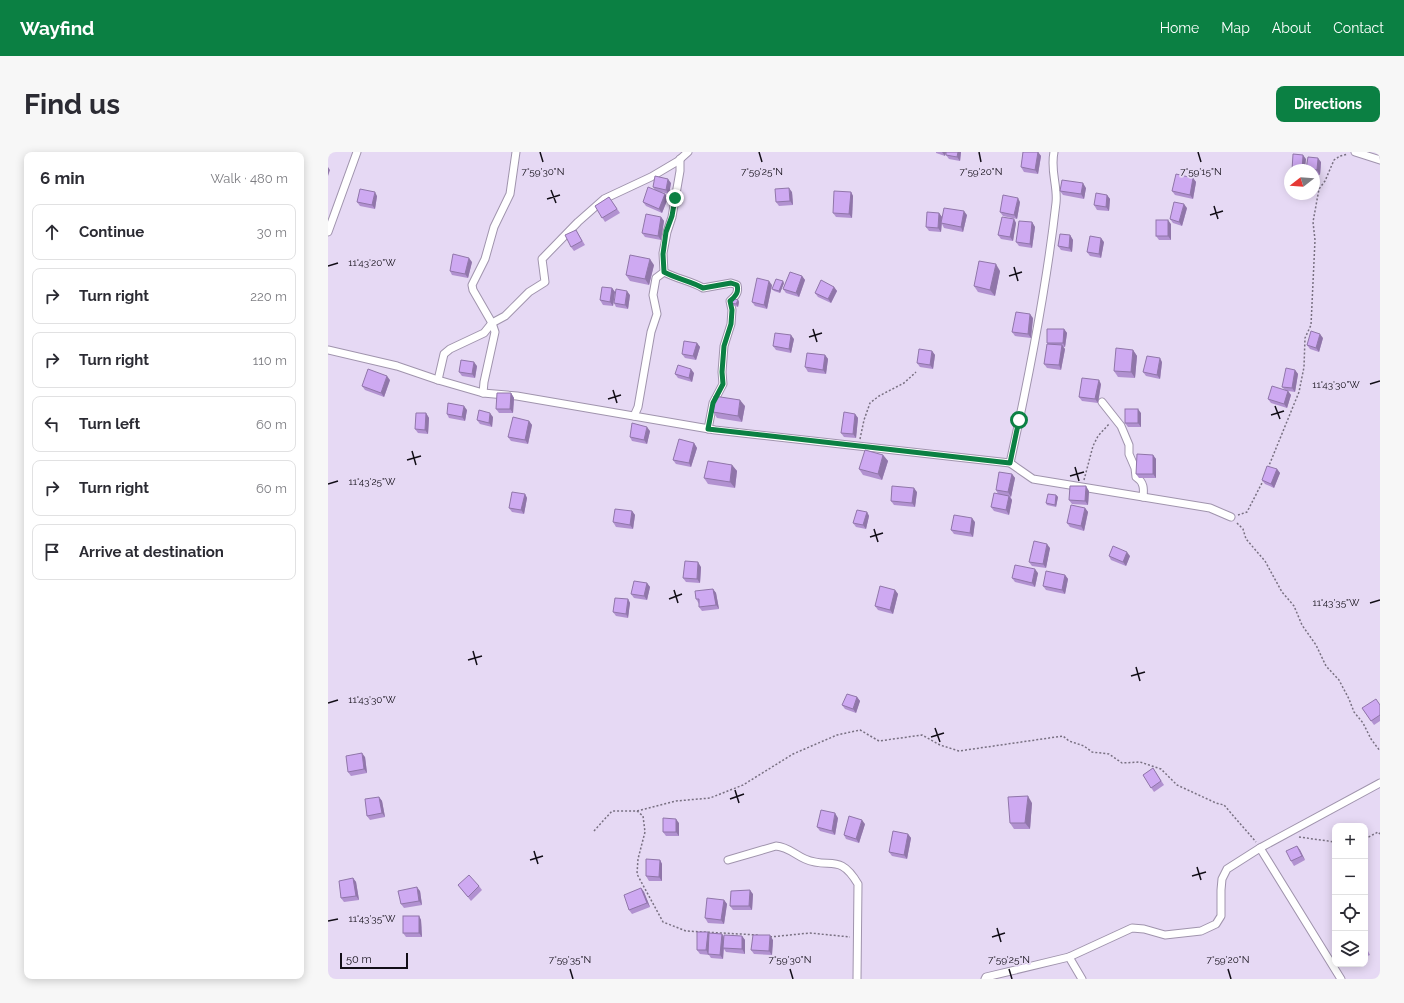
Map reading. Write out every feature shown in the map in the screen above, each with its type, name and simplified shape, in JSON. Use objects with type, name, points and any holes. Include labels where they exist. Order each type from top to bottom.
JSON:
[{"type":"street","points":[[328,232],[357,152]]},
{"type":"street","points":[[483,393],[495,332],[492,323],[473,290],[472,285],[485,259],[494,228],[510,194],[516,152]]},
{"type":"street","points":[[438,380],[444,354],[450,349],[484,333],[492,323],[505,316],[529,292],[545,282],[542,259],[578,222],[604,199],[651,177],[680,159],[688,152]]},
{"type":"street","points":[[1010,463],[1032,363],[1057,201],[1052,162],[1054,152]]},
{"type":"street","points":[[1355,152],[1380,160]]},
{"type":"street","points":[[664,272],[663,254],[666,232],[672,216],[680,170],[680,159]]},
{"type":"street","points":[[634,416],[638,407],[651,332],[657,314],[653,295],[656,278],[664,272]]},
{"type":"street","points":[[664,272],[703,288],[731,283],[737,285],[737,294],[730,301],[732,310],[731,324],[724,346],[722,372],[723,384],[713,403],[708,429]]},
{"type":"street","points":[[328,350],[397,366],[483,393],[516,396],[708,429],[1010,463],[1032,479],[1210,508],[1231,517]]},
{"type":"street","points":[[1102,402],[1121,426],[1126,437],[1129,445],[1129,454],[1133,462],[1136,477],[1141,481],[1144,489],[1143,497]]},
{"type":"street","points":[[985,979],[1069,957],[1132,928],[1144,929],[1165,935],[1201,931],[1216,924],[1221,916],[1222,878],[1227,869],[1260,848],[1380,783]]},
{"type":"street","points":[[728,860],[776,846],[784,847],[805,859],[837,863],[846,868],[858,884],[856,979]]},
{"type":"street","points":[[1260,848],[1341,979]]},
{"type":"street","points":[[1069,957],[1082,979]]},
{"type":"path","points":[[1268,469],[1299,392],[1304,367],[1305,338],[1311,325],[1315,240],[1313,222],[1320,189],[1334,160],[1340,156],[1355,152]]},
{"type":"path","points":[[860,446],[860,434],[870,403],[879,396],[904,383],[916,372]]},
{"type":"path","points":[[1084,487],[1093,446],[1098,436],[1114,418]]},
{"type":"path","points":[[1265,476],[1247,512],[1231,517],[1243,529],[1246,538],[1264,561],[1276,579],[1282,592],[1294,606],[1302,625],[1316,645],[1326,666],[1339,680],[1354,712],[1363,722],[1380,751]]},
{"type":"path","points":[[594,830],[612,811],[637,811],[676,801],[710,798],[744,785],[793,754],[837,735],[860,730],[878,741],[922,735],[940,745],[959,751],[1063,736],[1069,741],[1084,746],[1092,752],[1109,754],[1122,763],[1140,762],[1161,769],[1177,785],[1216,803],[1224,805],[1260,848]]},
{"type":"path","points":[[637,811],[643,816],[645,832],[638,859],[637,874],[664,922],[686,931],[758,935]]},
{"type":"path","points":[[1368,837],[1378,832],[1380,828]]},
{"type":"path","points":[[1298,836],[1332,842]]},
{"type":"path","points":[[766,936],[773,937],[810,933],[858,938]]},
{"type":"building","points":[[946,152],[958,152],[957,157],[946,155]]},
{"type":"building","points":[[1023,152],[1038,152],[1035,170],[1021,167]]},
{"type":"building","points":[[1293,154],[1303,155],[1302,164],[1292,164]]},
{"type":"building","points":[[1308,157],[1318,158],[1318,164],[1307,164]]},
{"type":"building","points":[[1176,174],[1193,178],[1190,195],[1172,191]]},
{"type":"building","points":[[655,176],[668,179],[666,190],[653,187]]},
{"type":"building","points":[[1062,180],[1083,183],[1081,194],[1060,191]]},
{"type":"building","points":[[648,187],[665,194],[659,209],[643,202]]},
{"type":"building","points":[[789,188],[790,201],[776,202],[775,189]]},
{"type":"building","points":[[360,189],[375,192],[372,205],[357,202]]},
{"type":"building","points":[[834,191],[851,192],[849,214],[833,213]]},
{"type":"building","points":[[1096,193],[1107,195],[1106,207],[1094,205]]},
{"type":"building","points":[[1003,195],[1018,198],[1014,215],[1000,212]]},
{"type":"building","points":[[609,197],[617,209],[602,218],[595,206]]},
{"type":"building","points":[[1174,202],[1184,204],[1179,222],[1170,219]]},
{"type":"building","points":[[944,208],[964,211],[961,227],[941,223]]},
{"type":"building","points":[[927,212],[939,213],[938,228],[926,227]]},
{"type":"building","points":[[646,214],[661,217],[658,236],[642,233]]},
{"type":"building","points":[[1002,217],[1014,219],[1010,237],[998,235]]},
{"type":"building","points":[[1156,220],[1168,220],[1168,236],[1156,236]]},
{"type":"building","points":[[1019,221],[1032,222],[1030,244],[1016,242]]},
{"type":"building","points":[[576,230],[582,241],[571,247],[565,235]]},
{"type":"building","points":[[1060,234],[1070,235],[1069,248],[1058,246]]},
{"type":"building","points":[[1090,236],[1101,238],[1099,254],[1087,252]]},
{"type":"building","points":[[453,254],[469,258],[465,274],[450,271]]},
{"type":"building","points":[[630,255],[650,259],[645,279],[626,275]]},
{"type":"building","points":[[979,261],[996,264],[990,290],[974,286]]},
{"type":"building","points":[[790,272],[802,276],[796,293],[783,289]]},
{"type":"building","points":[[757,278],[769,281],[764,305],[752,302]]},
{"type":"building","points":[[776,279],[783,281],[779,291],[772,289]]},
{"type":"building","points":[[821,280],[834,287],[828,299],[815,293]]},
{"type":"building","points":[[602,287],[612,288],[610,302],[600,300]]},
{"type":"building","points":[[616,289],[627,291],[625,305],[614,303]]},
{"type":"building","points":[[732,298],[738,300],[736,304],[731,303]]},
{"type":"building","points":[[1016,312],[1030,314],[1028,334],[1012,332]]},
{"type":"building","points":[[1047,329],[1064,329],[1063,343],[1047,343]]},
{"type":"building","points":[[1311,331],[1320,334],[1316,348],[1307,345]]},
{"type":"building","points":[[775,333],[791,335],[789,349],[773,346]]},
{"type":"building","points":[[684,341],[697,343],[693,356],[682,354]]},
{"type":"building","points":[[1047,344],[1062,345],[1059,365],[1044,364]]},
{"type":"building","points":[[1116,348],[1133,350],[1131,372],[1114,371]]},
{"type":"building","points":[[919,349],[932,351],[930,365],[917,363]]},
{"type":"building","points":[[807,353],[825,355],[823,370],[805,367]]},
{"type":"building","points":[[1147,356],[1160,358],[1157,375],[1143,372]]},
{"type":"building","points":[[461,360],[474,362],[472,374],[459,372]]},
{"type":"building","points":[[678,365],[691,369],[689,378],[675,374]]},
{"type":"building","points":[[1286,368],[1295,370],[1292,388],[1282,387]]},
{"type":"building","points":[[368,369],[387,376],[381,393],[362,386]]},
{"type":"building","points":[[1082,378],[1099,380],[1095,399],[1079,397]]},
{"type":"building","points":[[1272,386],[1288,391],[1284,404],[1268,399]]},
{"type":"building","points":[[497,393],[511,393],[510,409],[496,409]]},
{"type":"building","points":[[714,396],[740,400],[738,416],[713,412]]},
{"type":"building","points":[[448,403],[464,406],[462,417],[447,414]]},
{"type":"building","points":[[1125,409],[1138,409],[1138,423],[1125,423]]},
{"type":"building","points":[[479,410],[490,413],[489,423],[477,420]]},
{"type":"building","points":[[844,412],[855,414],[853,434],[841,433]]},
{"type":"building","points":[[416,413],[426,413],[425,430],[415,429]]},
{"type":"building","points":[[513,417],[529,421],[525,440],[508,437]]},
{"type":"building","points":[[632,423],[647,427],[644,440],[630,437]]},
{"type":"building","points":[[679,439],[694,443],[689,463],[673,460]]},
{"type":"building","points":[[865,450],[883,455],[878,474],[859,469]]},
{"type":"building","points":[[1137,454],[1153,455],[1153,474],[1136,474]]},
{"type":"building","points":[[708,461],[732,465],[730,482],[704,478]]},
{"type":"building","points":[[1267,466],[1277,469],[1271,484],[1262,480]]},
{"type":"building","points":[[999,472],[1012,474],[1008,492],[996,490]]},
{"type":"building","points":[[892,486],[914,488],[912,503],[891,501]]},
{"type":"building","points":[[1070,486],[1086,486],[1085,501],[1069,500]]},
{"type":"building","points":[[512,492],[525,494],[521,510],[509,508]]},
{"type":"building","points":[[994,493],[1009,496],[1006,510],[991,507]]},
{"type":"building","points":[[1048,494],[1056,495],[1055,505],[1046,503]]},
{"type":"building","points":[[1071,505],[1085,508],[1081,526],[1067,523]]},
{"type":"building","points":[[615,509],[632,511],[630,525],[613,522]]},
{"type":"building","points":[[857,510],[867,512],[863,525],[853,523]]},
{"type":"building","points":[[954,515],[972,518],[970,533],[951,530]]},
{"type":"building","points":[[1034,541],[1047,544],[1043,564],[1029,562]]},
{"type":"building","points":[[1113,546],[1127,552],[1123,562],[1109,556]]},
{"type":"building","points":[[685,561],[698,562],[697,579],[683,578]]},
{"type":"building","points":[[1015,565],[1035,569],[1032,583],[1012,578]]},
{"type":"building","points":[[1046,571],[1065,575],[1062,590],[1043,586]]},
{"type":"building","points":[[634,581],[647,583],[644,596],[631,594]]},
{"type":"building","points":[[880,586],[895,590],[890,610],[875,606]]},
{"type":"building","points":[[713,589],[716,605],[699,607],[699,599],[696,599],[695,591]]},
{"type":"building","points":[[615,598],[628,599],[626,614],[613,612]]},
{"type":"building","points":[[847,694],[857,697],[853,709],[842,705]]},
{"type":"building","points":[[1376,699],[1380,705],[1380,715],[1371,721],[1362,708]]},
{"type":"building","points":[[362,753],[364,769],[348,772],[346,756]]},
{"type":"building","points":[[1153,768],[1161,781],[1151,788],[1143,775]]},
{"type":"building","points":[[1028,796],[1025,823],[1010,823],[1008,797]]},
{"type":"building","points":[[379,797],[382,813],[367,816],[365,799]]},
{"type":"building","points":[[821,810],[835,813],[832,831],[817,827]]},
{"type":"building","points":[[849,816],[862,820],[856,839],[844,835]]},
{"type":"building","points":[[663,818],[676,819],[676,832],[663,832]]},
{"type":"building","points":[[893,831],[908,834],[904,855],[889,852]]},
{"type":"building","points":[[1297,846],[1302,856],[1291,861],[1286,851]]},
{"type":"building","points":[[646,859],[660,860],[659,877],[646,876]]},
{"type":"building","points":[[469,875],[479,886],[468,897],[458,885]]},
{"type":"building","points":[[353,878],[356,896],[341,898],[339,881]]},
{"type":"building","points":[[417,887],[419,901],[401,904],[398,891]]},
{"type":"building","points":[[641,888],[647,903],[629,910],[624,895]]},
{"type":"building","points":[[750,890],[749,906],[730,906],[731,891]]},
{"type":"building","points":[[707,898],[724,900],[721,920],[705,918]]},
{"type":"building","points":[[403,916],[419,916],[419,933],[403,933]]},
{"type":"building","points":[[697,932],[708,932],[706,950],[697,950]]},
{"type":"building","points":[[709,933],[722,934],[720,955],[708,954]]},
{"type":"building","points":[[724,935],[742,936],[742,949],[723,948]]},
{"type":"building","points":[[753,935],[770,935],[769,951],[751,950]]},
{"type":"route","points":[[675,198],[672,216],[666,232],[663,254],[664,272],[703,288],[731,283],[737,285],[738,289],[737,294],[730,301],[732,310],[731,324],[724,346],[722,372],[723,384],[713,403],[708,429],[1010,463],[1019,420]]}]
